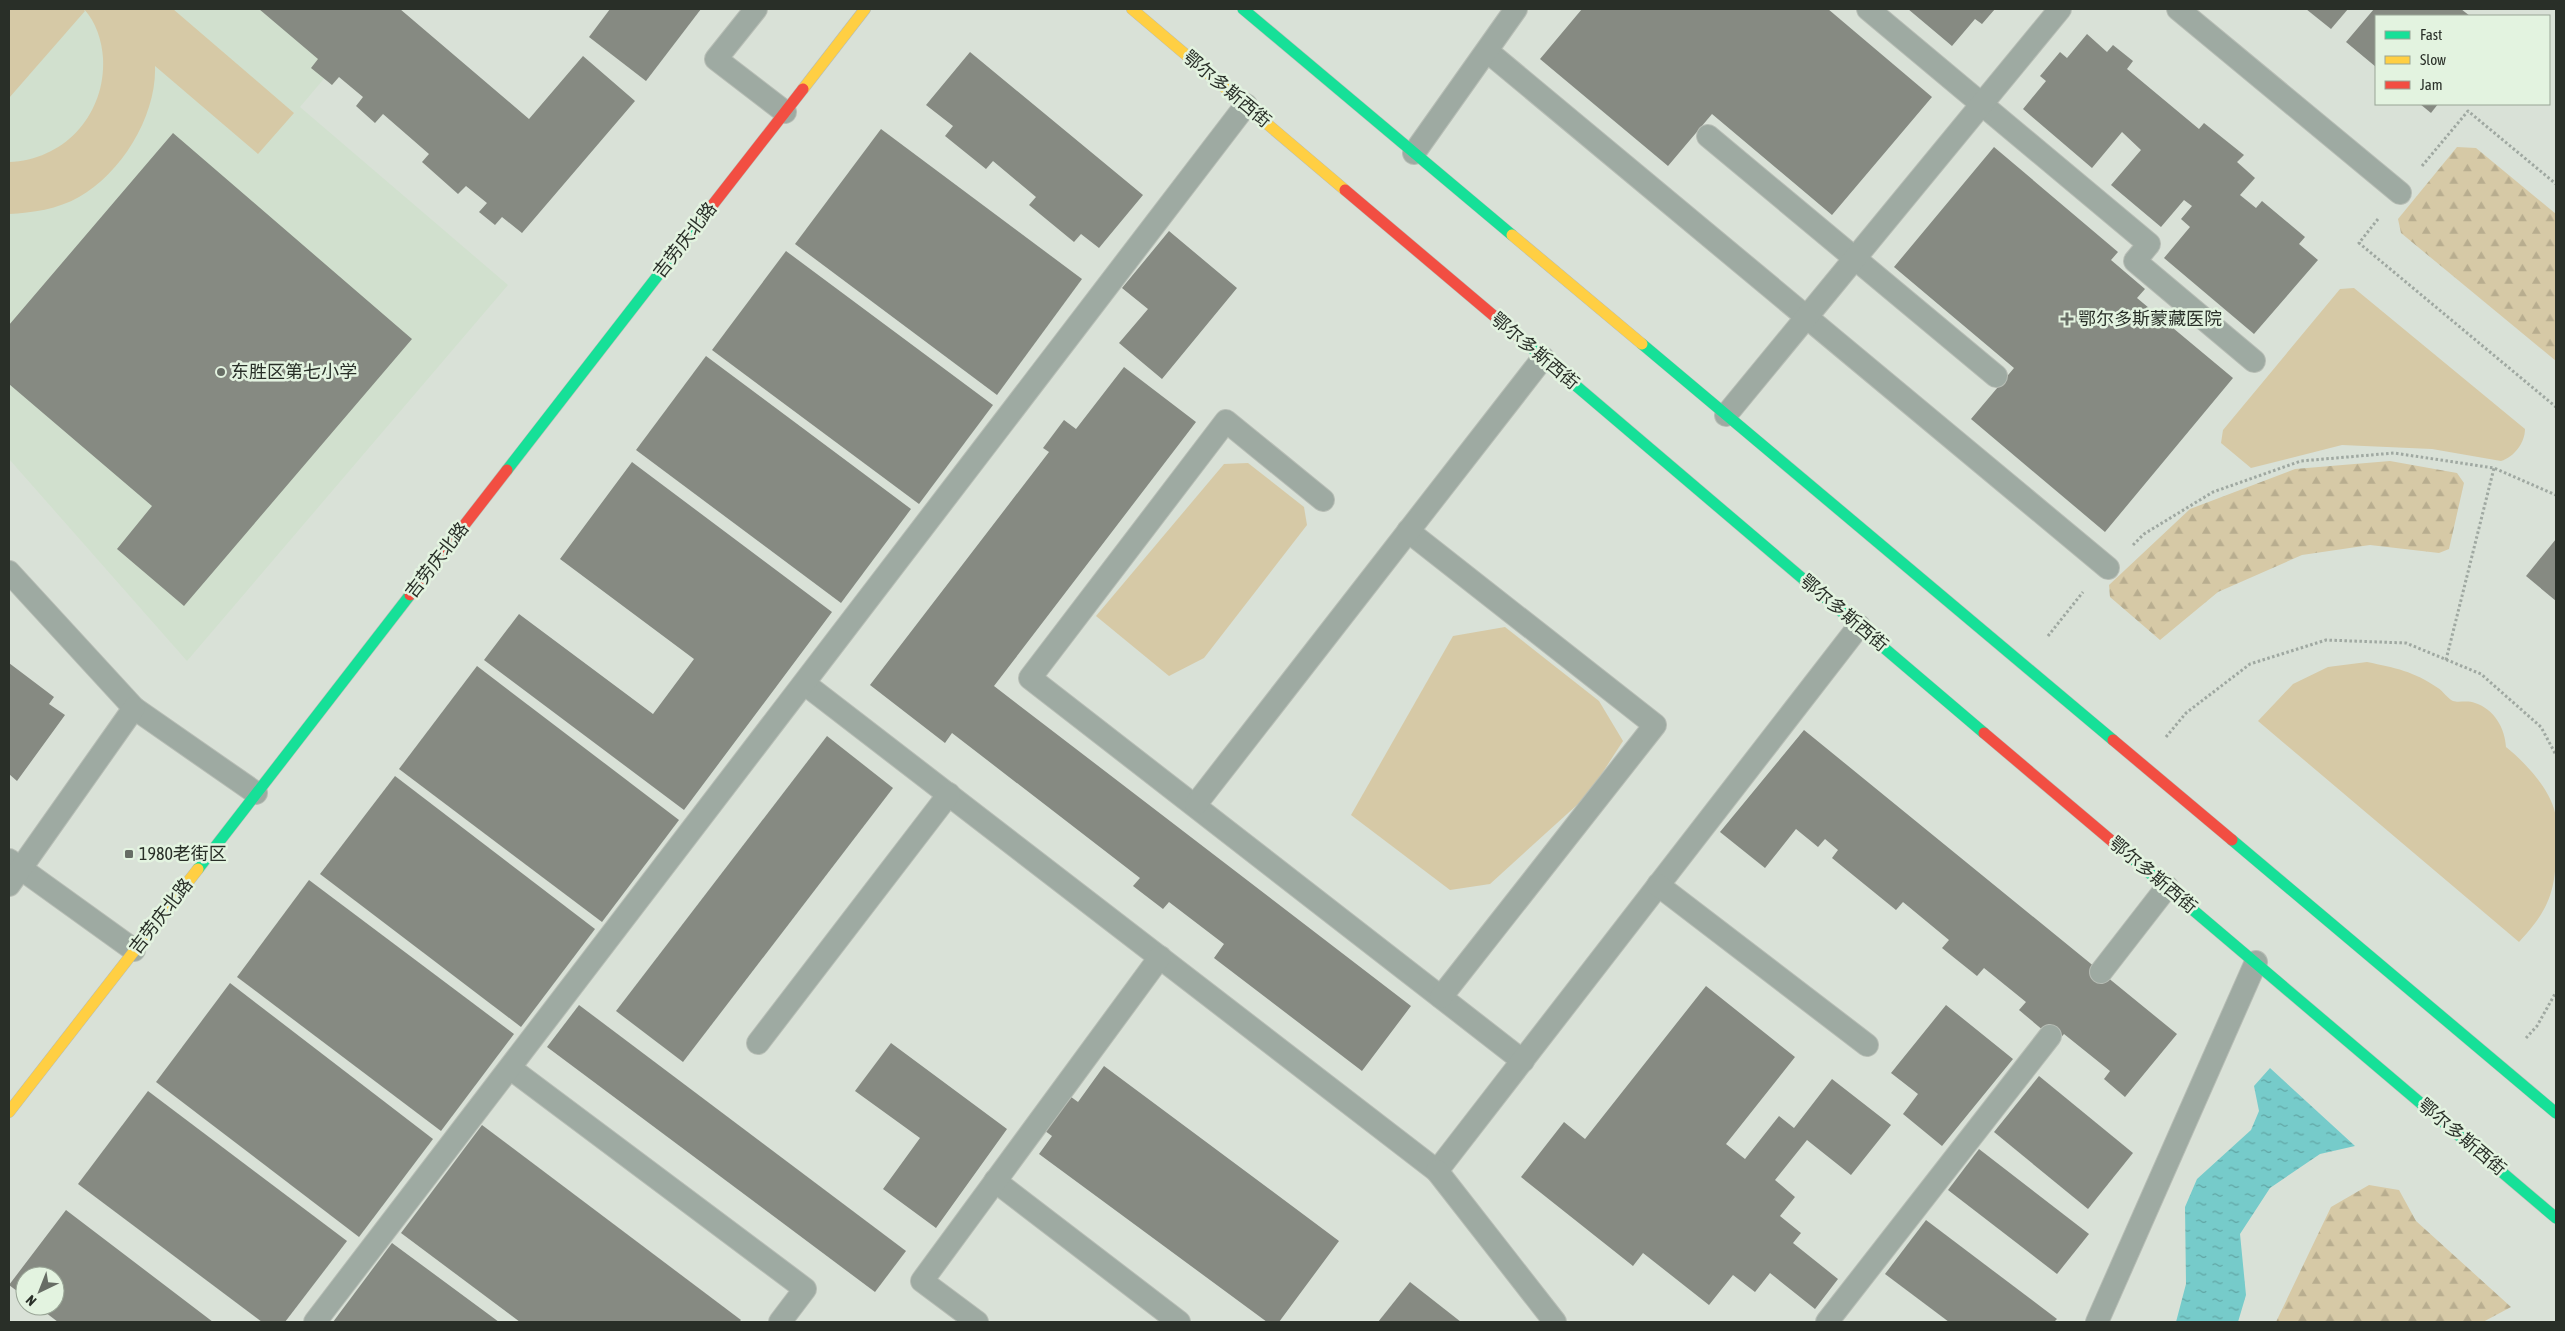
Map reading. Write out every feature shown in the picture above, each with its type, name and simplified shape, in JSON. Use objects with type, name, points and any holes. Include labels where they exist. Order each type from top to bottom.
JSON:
[{"type":"main road","name":"吉劳庆北路","points":[[9,1112],[865,9]]},
{"type":"main road","name":"鄂尔多斯西街","points":[[1132,9],[2556,1218]]},
{"type":"main road","points":[[1243,9],[2556,1113]]},
{"type":"lane","points":[[756,9],[716,60],[785,112]]},
{"type":"lane","points":[[1868,9],[2149,244],[2135,261],[2254,361]]},
{"type":"lane","points":[[1726,415],[2060,9]]},
{"type":"lane","points":[[2178,9],[2400,193]]},
{"type":"lane","points":[[1414,153],[1513,10]]},
{"type":"lane","points":[[1487,50],[2108,568]]},
{"type":"lane","points":[[315,1322],[806,684],[1246,105]]},
{"type":"lane","points":[[1708,136],[1996,376]]},
{"type":"lane","points":[[1196,804],[1543,358]]},
{"type":"lane","points":[[1323,500],[1226,421],[1030,678],[1196,804],[1522,1061]]},
{"type":"lane","points":[[1408,531],[1655,725],[1441,997]]},
{"type":"lane","points":[[9,572],[134,708],[256,793]]},
{"type":"lane","points":[[1438,1171],[1859,626]]},
{"type":"lane","points":[[806,684],[1438,1171],[1555,1322]]},
{"type":"lane","points":[[134,708],[13,871],[134,950]]},
{"type":"lane","points":[[758,1043],[949,794]]},
{"type":"lane","points":[[1658,885],[1867,1045]]},
{"type":"lane","points":[[2101,972],[2168,887]]},
{"type":"lane","points":[[977,1322],[922,1281],[1160,957]]},
{"type":"lane","points":[[2097,1322],[2256,962]]},
{"type":"lane","points":[[1827,1322],[2050,1036]]},
{"type":"lane","points":[[510,1068],[805,1289],[780,1322]]},
{"type":"lane","points":[[995,1181],[1179,1322]]},
{"type":"path","points":[[2556,184],[2468,111],[2359,243],[2556,407]]},
{"type":"path","points":[[2024,665],[2086,589],[2144,534],[2213,492],[2301,461],[2394,453],[2494,468],[2556,495]]},
{"type":"path","points":[[2446,660],[2494,468]]},
{"type":"path","points":[[2143,765],[2186,713],[2250,664],[2326,640],[2406,643],[2481,674],[2541,727],[2556,754]]},
{"type":"path","points":[[2501,1066],[2537,1026],[2556,992]]},
{"type":"shaded area","name":"东胜区第七小学","points":[[9,9],[383,9],[300,107],[508,285],[187,661],[9,459]]},
{"type":"green space","points":[[9,9],[83,9],[85,11],[9,98]]},
{"type":"green space","points":[[84,9],[173,9],[294,113],[258,154],[155,66],[150,104],[143,123],[134,141],[109,173],[79,197],[62,205],[36,211],[9,214],[9,162],[29,159],[48,153],[64,143],[78,130],[89,115],[97,98],[102,78],[103,58],[100,38]]},
{"type":"green space","points":[[2457,147],[2476,148],[2556,214],[2556,361],[2401,233],[2398,219]]},
{"type":"green space","points":[[2354,288],[2525,429],[2521,444],[2514,453],[2501,461],[2432,449],[2342,445],[2251,468],[2221,443],[2223,430],[2340,289]]},
{"type":"green space","points":[[2390,461],[2457,473],[2464,483],[2449,549],[2439,553],[2370,545],[2302,555],[2218,592],[2160,640],[2110,597],[2109,585],[2190,509],[2295,469]]},
{"type":"green space","points":[[1248,463],[1304,507],[1307,525],[1204,658],[1169,676],[1096,616],[1224,464]]},
{"type":"green space","points":[[1505,627],[1599,701],[1623,741],[1588,795],[1490,884],[1450,890],[1351,815],[1453,636]]},
{"type":"green space","points":[[2367,662],[2396,668],[2412,674],[2429,682],[2453,701],[2472,702],[2488,710],[2501,726],[2506,747],[2530,770],[2550,798],[2556,818],[2556,864],[2552,889],[2537,920],[2519,942],[2258,721],[2293,684],[2328,667]]},
{"type":"green space","points":[[2369,1185],[2399,1190],[2416,1221],[2511,1307],[2483,1322],[2276,1322],[2331,1207]]},
{"type":"water","points":[[2270,1068],[2355,1146],[2320,1154],[2270,1188],[2240,1234],[2246,1295],[2238,1322],[2176,1322],[2186,1284],[2185,1207],[2197,1179],[2251,1130],[2259,1111],[2254,1086]]},
{"type":"building","points":[[259,9],[400,9],[529,119],[583,56],[635,101],[522,233],[502,217],[495,225],[479,212],[487,203],[466,186],[458,194],[422,162],[429,154],[383,114],[375,123],[356,106],[363,97],[339,77],[332,85],[311,68],[318,59]]},
{"type":"building","points":[[610,9],[701,9],[646,81],[589,37]]},
{"type":"building","points":[[1582,9],[1828,9],[1932,97],[1832,215],[1712,114],[1668,166],[1540,59]]},
{"type":"building","points":[[1908,9],[1995,9],[1982,24],[1975,19],[1952,46]]},
{"type":"building","points":[[2306,9],[2348,9],[2331,29]]},
{"type":"building","points":[[2374,9],[2461,9],[2469,15],[2375,15],[2375,66],[2346,42]]},
{"type":"building","points":[[2087,34],[2107,52],[2113,45],[2133,61],[2127,69],[2199,129],[2204,123],[2244,155],[2237,162],[2255,178],[2240,195],[2256,208],[2262,201],[2305,237],[2299,244],[2318,260],[2254,334],[2164,258],[2190,227],[2181,219],[2192,206],[2184,200],[2161,227],[2111,185],[2141,150],[2122,132],[2092,168],[2023,109],[2046,81],[2040,76],[2060,52],[2067,58]]},
{"type":"building","points":[[970,52],[1143,195],[1099,248],[1081,234],[1074,242],[1029,205],[1036,197],[993,161],[986,169],[945,136],[953,126],[926,105]]},
{"type":"building","points":[[2421,105],[2437,105],[2431,113]]},
{"type":"building","points":[[881,129],[1082,279],[997,395],[795,244]]},
{"type":"building","points":[[173,133],[412,339],[184,606],[117,549],[152,506],[9,384],[9,325]]},
{"type":"building","name":"鄂尔多斯蒙藏医院","points":[[1994,147],[2118,252],[2111,260],[2145,289],[2137,298],[2233,378],[2105,532],[1971,419],[2014,368],[1894,267]]},
{"type":"building","points":[[1169,231],[1237,288],[1162,379],[1119,343],[1148,309],[1122,288]]},
{"type":"building","points":[[786,251],[993,405],[919,504],[712,350]]},
{"type":"building","points":[[706,356],[911,509],[841,603],[636,450]]},
{"type":"building","points":[[1124,367],[1196,422],[994,686],[1411,1006],[1362,1071],[1214,958],[1224,944],[1169,902],[1163,909],[1133,886],[1140,878],[952,733],[945,743],[870,685],[1049,452],[1043,448],[1064,420],[1076,429]]},
{"type":"building","points":[[632,462],[832,612],[684,810],[484,660],[519,614],[653,714],[694,659],[560,559]]},
{"type":"building","points":[[2556,539],[2556,601],[2526,576]]},
{"type":"building","points":[[9,663],[54,697],[49,704],[65,715],[17,781],[9,774]]},
{"type":"building","points":[[477,666],[679,820],[602,922],[399,769]]},
{"type":"building","points":[[1804,730],[2177,1034],[2125,1097],[2104,1079],[2110,1071],[2064,1034],[2057,1042],[2019,1010],[2026,1002],[1984,968],[1977,976],[1942,948],[1949,940],[1903,902],[1896,910],[1832,858],[1838,850],[1825,839],[1818,847],[1796,829],[1765,868],[1720,832]]},
{"type":"building","points":[[827,736],[893,788],[683,1062],[616,1011]]},
{"type":"building","points":[[395,776],[595,929],[521,1027],[320,874]]},
{"type":"building","points":[[309,880],[514,1034],[441,1131],[237,977]]},
{"type":"building","points":[[230,983],[433,1139],[359,1237],[156,1082]]},
{"type":"building","points":[[1706,986],[1795,1057],[1726,1144],[1745,1159],[1779,1116],[1794,1128],[1832,1079],[1891,1125],[1851,1175],[1807,1140],[1775,1180],[1795,1197],[1780,1216],[1801,1233],[1793,1243],[1838,1279],[1815,1309],[1770,1273],[1755,1292],[1733,1275],[1709,1305],[1643,1253],[1633,1266],[1521,1177],[1564,1122],[1585,1139]]},
{"type":"building","points":[[579,1005],[906,1251],[875,1292],[547,1047]]},
{"type":"building","points":[[1946,1005],[2013,1059],[1942,1146],[1903,1114],[1918,1094],[1891,1073]]},
{"type":"building","points":[[891,1043],[1007,1129],[936,1228],[883,1189],[920,1138],[855,1091]]},
{"type":"building","points":[[1104,1066],[1339,1241],[1279,1322],[1267,1322],[1039,1154],[1052,1136],[1041,1128],[1067,1094],[1078,1102]]},
{"type":"building","points":[[2039,1076],[2133,1153],[2088,1209],[1994,1132]]},
{"type":"building","points":[[148,1091],[347,1241],[285,1322],[262,1322],[78,1184]]},
{"type":"building","points":[[482,1125],[741,1320],[739,1322],[520,1322],[401,1233]]},
{"type":"building","points":[[1979,1149],[2089,1234],[2057,1274],[1948,1190]]},
{"type":"building","points":[[66,1210],[213,1322],[58,1322],[50,1316],[65,1316],[65,1266],[23,1266]]},
{"type":"building","points":[[1926,1220],[2057,1319],[2054,1322],[1949,1322],[1885,1274]]},
{"type":"building","points":[[392,1243],[499,1322],[333,1322]]},
{"type":"building","points":[[15,1277],[15,1290],[9,1285]]},
{"type":"building","points":[[1410,1282],[1461,1322],[1378,1322]]},
{"type":"traffic: fast","points":[[1243,9],[1512,235]]},
{"type":"traffic: fast","points":[[507,470],[704,216]]},
{"type":"traffic: fast","points":[[1520,338],[1984,733]]},
{"type":"traffic: fast","points":[[1642,344],[2113,740]]},
{"type":"traffic: fast","points":[[198,869],[410,595]]},
{"type":"traffic: fast","points":[[2232,840],[2556,1113]]},
{"type":"traffic: fast","points":[[2120,848],[2556,1218]]},
{"type":"traffic: slow","points":[[803,89],[865,9]]},
{"type":"traffic: slow","points":[[1132,9],[1345,190]]},
{"type":"traffic: slow","points":[[1512,235],[1642,344]]},
{"type":"traffic: slow","points":[[9,1112],[198,869]]},
{"type":"traffic: jam","points":[[704,216],[803,89]]},
{"type":"traffic: jam","points":[[1345,190],[1520,338]]},
{"type":"traffic: jam","points":[[410,595],[507,470]]},
{"type":"traffic: jam","points":[[1984,733],[2120,848]]},
{"type":"traffic: jam","points":[[2113,740],[2232,840]]},
{"type":"place","name":"鄂尔多斯蒙藏医院","points":[[2067,319]]},
{"type":"place","name":"东胜区第七小学","points":[[221,372]]},
{"type":"place","name":"1980老街区","points":[[129,854]]}]
